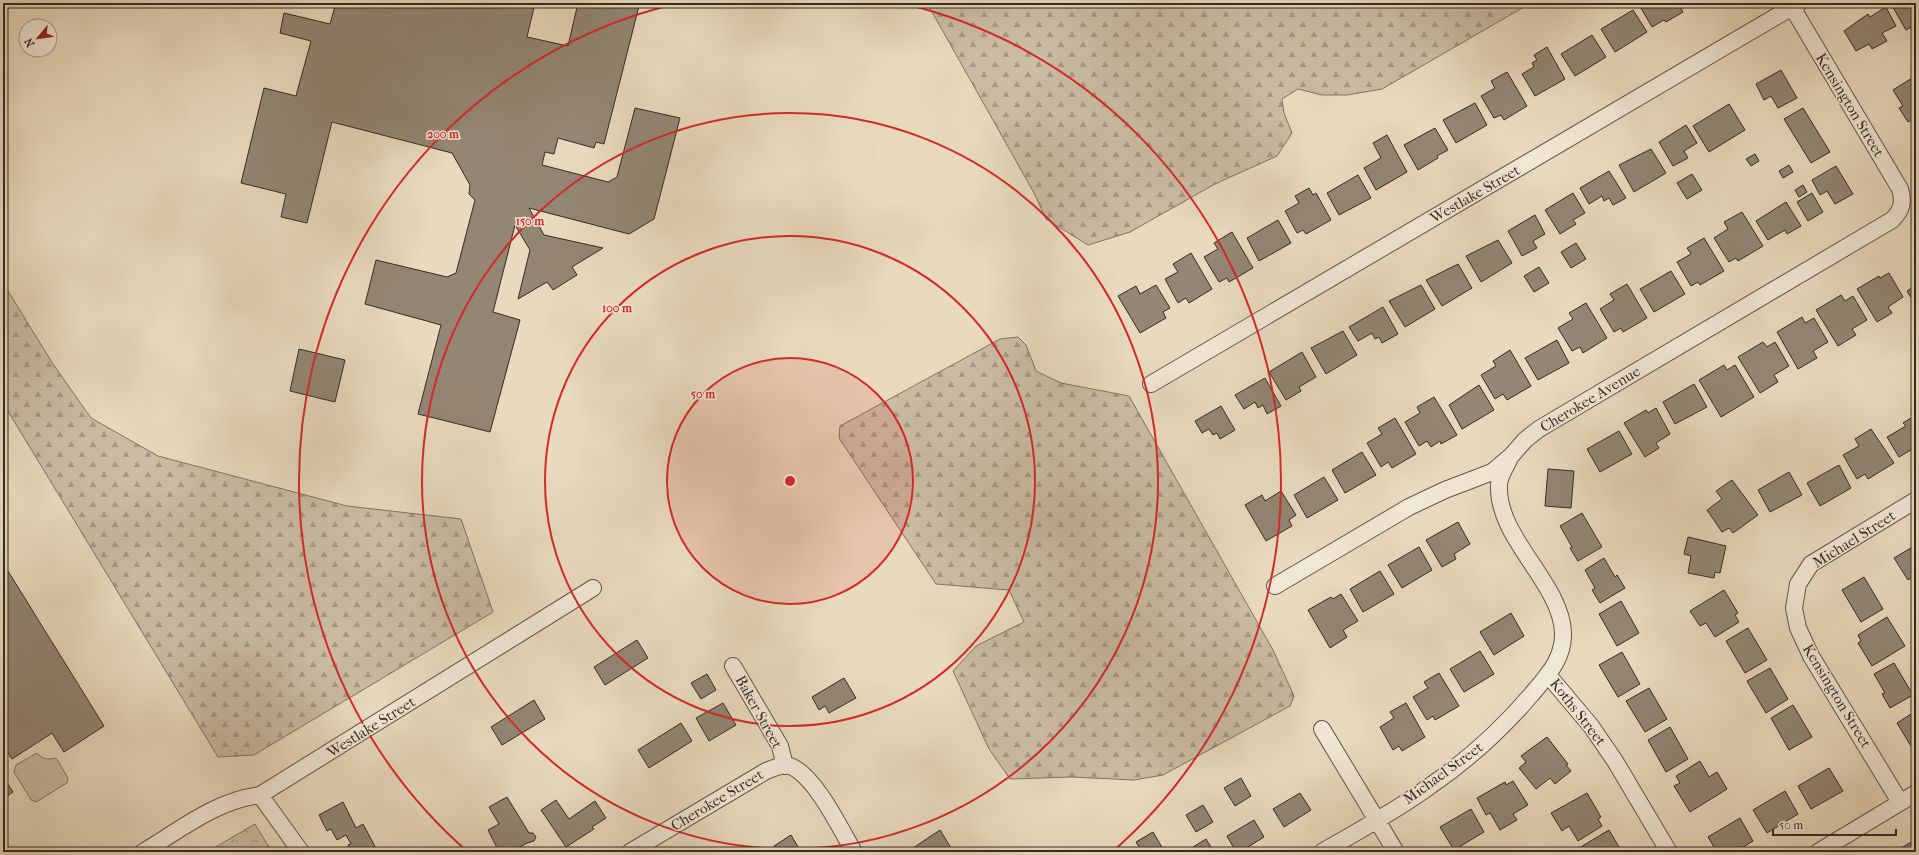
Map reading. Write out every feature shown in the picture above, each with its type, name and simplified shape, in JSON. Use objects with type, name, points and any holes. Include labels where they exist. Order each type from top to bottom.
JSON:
[{"type":"street","name":"Kensington Street","points":[[1795,5],[1900,189],[1903,197],[1902,206]]},
{"type":"street","name":"Westlake Street","points":[[1151,384],[1795,5]]},
{"type":"street","name":"Cherokee Avenue","points":[[1276,586],[1409,507],[1445,490],[1492,472],[1512,455],[1525,440],[1539,429],[1892,220],[1899,214],[1902,206]]},
{"type":"street","name":"Koths Street","points":[[1512,455],[1503,471],[1499,484],[1504,512],[1513,533],[1556,604],[1562,622],[1561,649],[1556,663],[1548,675],[1591,726],[1615,761],[1669,852]]},
{"type":"street","name":"Michael Street","points":[[1798,584],[1811,564],[1916,500]]},
{"type":"street","name":"Kensington Street","points":[[1798,584],[1794,608],[1803,641],[1900,802]]},
{"type":"street","name":"Westlake Street","points":[[143,852],[218,807],[242,797],[260,795],[593,588]]},
{"type":"street","name":"Baker Street","points":[[733,666],[780,746],[785,766],[790,766],[812,784],[823,798],[854,852]]},
{"type":"street","name":"Michael Street","points":[[1322,852],[1430,787],[1469,756],[1513,716],[1548,675]]},
{"type":"street","points":[[1322,729],[1396,852]]},
{"type":"street","name":"Cherokee Street","points":[[630,852],[766,771],[785,766]]},
{"type":"street","points":[[1818,852],[1916,793]]},
{"type":"street","points":[[260,795],[301,852]]},
{"type":"green space","points":[[927,3],[1531,3],[1382,89],[1347,95],[1322,95],[1298,89],[1282,99],[1284,113],[1292,133],[1277,156],[1215,184],[1130,232],[1088,245],[1046,219],[1034,193]]},
{"type":"green space","points":[[3,283],[53,364],[91,418],[158,456],[347,506],[461,519],[493,612],[254,755],[218,757],[3,403]]},
{"type":"green space","points":[[1018,337],[1026,345],[1036,371],[1061,383],[1129,396],[1273,650],[1294,696],[1290,706],[1163,775],[1134,780],[1071,777],[1010,779],[989,749],[953,671],[976,646],[1024,622],[1009,590],[936,584],[839,438],[840,426],[1000,339]]},
{"type":"green space","points":[[37,753],[41,757],[50,759],[56,758],[68,778],[67,783],[36,802],[31,800],[14,772],[16,765]]},
{"type":"green space","points":[[255,824],[272,852],[207,852]]},
{"type":"building","points":[[336,3],[535,3],[527,37],[568,46],[578,3],[631,3],[631,5],[639,6],[604,144],[596,142],[594,148],[558,138],[554,154],[545,152],[542,165],[608,182],[617,177],[635,108],[680,118],[654,219],[629,234],[529,208],[544,235],[603,248],[572,267],[577,275],[553,290],[547,282],[518,299],[530,250],[515,225],[493,312],[520,320],[490,432],[418,414],[441,325],[365,304],[376,260],[447,277],[456,273],[475,200],[469,194],[470,185],[452,153],[332,122],[307,223],[281,217],[286,194],[241,183],[264,88],[296,96],[311,41],[280,33],[284,13],[330,24]]},
{"type":"building","points":[[1638,3],[1678,3],[1683,12],[1666,22],[1664,20],[1652,27]]},
{"type":"building","points":[[1916,3],[1916,24],[1906,30],[1891,4]]},
{"type":"building","points":[[1886,7],[1896,26],[1882,33],[1887,41],[1872,49],[1869,44],[1856,51],[1844,31],[1868,14],[1870,17]]},
{"type":"building","points":[[1633,10],[1647,32],[1615,52],[1601,29]]},
{"type":"building","points":[[1592,35],[1606,57],[1575,76],[1561,54]]},
{"type":"building","points":[[1547,47],[1565,79],[1535,96],[1522,74],[1534,67],[1532,63],[1537,60],[1534,55]]},
{"type":"building","points":[[1781,70],[1797,98],[1778,108],[1771,96],[1764,100],[1756,84]]},
{"type":"building","points":[[1507,72],[1527,106],[1504,120],[1501,115],[1494,118],[1481,96],[1495,88],[1491,81]]},
{"type":"building","points":[[1912,78],[1916,85],[1916,117],[1908,122],[1899,108],[1903,106],[1893,90]]},
{"type":"building","points":[[1475,103],[1487,125],[1456,143],[1443,120]]},
{"type":"building","points":[[1729,104],[1745,130],[1709,152],[1693,126]]},
{"type":"building","points":[[1803,108],[1830,152],[1811,163],[1784,119]]},
{"type":"building","points":[[1686,125],[1697,143],[1684,151],[1688,158],[1673,166],[1659,142]]},
{"type":"building","points":[[1435,128],[1448,150],[1418,170],[1404,145]]},
{"type":"building","points":[[1387,135],[1407,172],[1376,190],[1364,168],[1381,158],[1373,143]]},
{"type":"building","points":[[1651,149],[1666,173],[1634,192],[1619,165]]},
{"type":"building","points":[[1755,154],[1759,161],[1751,166],[1746,159]]},
{"type":"building","points":[[1789,165],[1793,172],[1783,178],[1779,171]]},
{"type":"building","points":[[1836,166],[1853,194],[1835,204],[1827,191],[1820,195],[1812,180]]},
{"type":"building","points":[[1609,171],[1626,198],[1613,205],[1609,198],[1604,201],[1602,196],[1589,204],[1580,188]]},
{"type":"building","points":[[1692,174],[1702,190],[1687,199],[1677,183]]},
{"type":"building","points":[[1358,175],[1371,198],[1339,215],[1327,193]]},
{"type":"building","points":[[1803,185],[1807,192],[1799,197],[1795,190]]},
{"type":"building","points":[[1309,188],[1313,195],[1316,193],[1331,220],[1306,234],[1303,230],[1297,233],[1285,211],[1299,203],[1295,196]]},
{"type":"building","points":[[1573,193],[1585,213],[1573,220],[1576,224],[1560,234],[1545,210]]},
{"type":"building","points":[[1812,193],[1823,212],[1808,221],[1797,202]]},
{"type":"building","points":[[1786,202],[1801,226],[1787,234],[1785,230],[1768,240],[1756,221]]},
{"type":"building","points":[[1742,212],[1763,246],[1738,261],[1736,258],[1729,262],[1714,238],[1728,229],[1724,222]]},
{"type":"building","points":[[1535,215],[1545,234],[1533,241],[1537,248],[1522,256],[1508,231]]},
{"type":"building","points":[[1278,220],[1291,243],[1259,261],[1247,238]]},
{"type":"building","points":[[1232,232],[1253,268],[1229,282],[1227,278],[1219,282],[1204,257],[1218,249],[1214,243]]},
{"type":"building","points":[[1704,238],[1724,271],[1700,285],[1698,282],[1691,286],[1677,262],[1691,254],[1687,248]]},
{"type":"building","points":[[1498,240],[1512,263],[1481,282],[1466,256]]},
{"type":"building","points":[[1576,243],[1586,259],[1571,268],[1561,252]]},
{"type":"building","points":[[1191,253],[1212,289],[1189,303],[1186,298],[1178,303],[1165,279],[1178,272],[1173,264]]},
{"type":"building","points":[[1458,264],[1472,288],[1442,306],[1426,280]]},
{"type":"building","points":[[1539,267],[1549,283],[1534,292],[1524,276]]},
{"type":"building","points":[[1671,271],[1685,294],[1654,312],[1640,289]]},
{"type":"building","points":[[1889,273],[1903,297],[1888,307],[1892,313],[1877,322],[1857,289],[1879,276],[1880,278]]},
{"type":"building","points":[[1627,284],[1647,318],[1623,332],[1621,328],[1614,332],[1600,309],[1614,300],[1610,294]]},
{"type":"building","points":[[1156,285],[1170,308],[1163,312],[1166,318],[1140,333],[1118,296],[1136,286],[1140,294]]},
{"type":"building","points":[[1421,285],[1435,309],[1405,327],[1389,301]]},
{"type":"building","points":[[1916,285],[1916,306],[1907,291]]},
{"type":"building","points":[[1841,295],[1845,301],[1853,296],[1867,320],[1852,329],[1856,335],[1838,346],[1816,310]]},
{"type":"building","points":[[1586,303],[1607,338],[1583,353],[1580,347],[1572,351],[1558,328],[1573,319],[1569,313]]},
{"type":"building","points":[[1383,307],[1398,334],[1382,343],[1379,337],[1375,339],[1372,333],[1358,341],[1349,327]]},
{"type":"building","points":[[1802,317],[1805,323],[1814,318],[1828,342],[1813,351],[1817,358],[1798,369],[1777,332]]},
{"type":"building","points":[[1343,331],[1357,355],[1326,374],[1311,348]]},
{"type":"building","points":[[1557,340],[1569,363],[1538,380],[1525,358]]},
{"type":"building","points":[[1763,342],[1767,347],[1775,342],[1789,366],[1774,375],[1778,382],[1760,393],[1738,357]]},
{"type":"building","points":[[299,349],[345,360],[335,402],[290,391]]},
{"type":"building","points":[[1510,350],[1531,386],[1507,400],[1503,394],[1495,399],[1481,375],[1496,366],[1493,361]]},
{"type":"building","points":[[1302,352],[1316,377],[1299,387],[1301,391],[1286,400],[1269,372]]},
{"type":"building","points":[[1724,365],[1727,370],[1735,365],[1754,397],[1721,417],[1699,380]]},
{"type":"building","points":[[1265,378],[1281,406],[1267,414],[1263,405],[1258,408],[1255,402],[1244,409],[1235,395]]},
{"type":"building","points":[[1694,384],[1707,407],[1675,424],[1663,402]]},
{"type":"building","points":[[1479,385],[1494,410],[1462,429],[1449,405]]},
{"type":"building","points":[[1434,397],[1457,435],[1441,444],[1440,441],[1431,447],[1427,441],[1419,446],[1405,422],[1420,413],[1417,407]]},
{"type":"building","points":[[1221,406],[1235,430],[1220,439],[1217,433],[1213,435],[1209,429],[1202,433],[1195,421]]},
{"type":"building","points":[[1656,408],[1670,434],[1656,443],[1659,448],[1645,457],[1624,423],[1646,410],[1648,413]]},
{"type":"building","points":[[1916,415],[1916,447],[1899,457],[1887,437],[1906,426],[1903,423]]},
{"type":"building","points":[[1395,418],[1416,454],[1392,468],[1388,462],[1381,467],[1367,443],[1382,434],[1378,428]]},
{"type":"building","points":[[1871,429],[1894,463],[1868,479],[1865,474],[1857,479],[1843,455],[1859,446],[1855,439]]},
{"type":"building","points":[[1619,431],[1632,454],[1600,472],[1587,449]]},
{"type":"building","points":[[1362,452],[1376,475],[1345,493],[1332,470]]},
{"type":"building","points":[[1839,465],[1851,488],[1820,506],[1807,483]]},
{"type":"building","points":[[1548,469],[1574,471],[1571,508],[1545,506]]},
{"type":"building","points":[[1789,472],[1802,495],[1770,512],[1758,490]]},
{"type":"building","points":[[1324,477],[1338,500],[1307,518],[1294,495]]},
{"type":"building","points":[[1732,480],[1758,515],[1733,533],[1729,528],[1722,532],[1707,510],[1722,499],[1716,491]]},
{"type":"building","points":[[1281,491],[1296,515],[1289,520],[1292,526],[1266,541],[1245,505],[1262,495],[1265,501]]},
{"type":"building","points":[[1582,513],[1602,547],[1578,561],[1560,526]]},
{"type":"building","points":[[1458,522],[1470,544],[1454,554],[1456,559],[1442,567],[1426,540]]},
{"type":"building","points":[[1688,537],[1726,546],[1720,573],[1715,572],[1714,578],[1688,573],[1691,556],[1684,554]]},
{"type":"building","points":[[1916,545],[1916,575],[1908,580],[1894,558]]},
{"type":"building","points":[[1419,547],[1432,570],[1402,588],[1388,565]]},
{"type":"building","points":[[1604,558],[1615,577],[1617,575],[1625,588],[1600,603],[1592,590],[1595,588],[1585,570]]},
{"type":"building","points":[[3,563],[104,726],[64,752],[52,733],[12,759],[3,745]]},
{"type":"building","points":[[1380,571],[1394,594],[1363,612],[1350,589]]},
{"type":"building","points":[[1864,577],[1883,609],[1861,622],[1842,590]]},
{"type":"building","points":[[1724,590],[1738,613],[1735,615],[1739,622],[1715,637],[1706,623],[1700,626],[1690,611]]},
{"type":"building","points":[[1341,594],[1358,621],[1343,630],[1347,637],[1330,648],[1308,610],[1331,597],[1333,599]]},
{"type":"building","points":[[1621,601],[1639,633],[1617,646],[1599,614]]},
{"type":"building","points":[[1511,613],[1524,636],[1494,655],[1480,632]]},
{"type":"building","points":[[1887,617],[1905,646],[1872,666],[1858,643],[1861,641],[1858,635]]},
{"type":"building","points":[[1748,628],[1767,660],[1745,673],[1726,641]]},
{"type":"building","points":[[637,640],[648,658],[605,685],[594,667]]},
{"type":"building","points":[[1480,651],[1494,674],[1464,692],[1450,669]]},
{"type":"building","points":[[1622,652],[1640,684],[1618,697],[1599,665]]},
{"type":"building","points":[[1894,663],[1913,695],[1890,708],[1882,694],[1885,693],[1874,674]]},
{"type":"building","points":[[1770,668],[1788,699],[1766,713],[1747,681]]},
{"type":"building","points":[[1439,673],[1459,706],[1435,720],[1433,716],[1427,720],[1413,697],[1428,688],[1424,682]]},
{"type":"building","points":[[707,674],[716,690],[701,699],[691,683]]},
{"type":"building","points":[[844,678],[856,698],[829,713],[825,706],[819,710],[812,697]]},
{"type":"building","points":[[1649,688],[1667,719],[1645,732],[1626,701]]},
{"type":"building","points":[[534,700],[545,719],[502,745],[491,727]]},
{"type":"building","points":[[723,703],[736,725],[709,741],[696,718]]},
{"type":"building","points":[[1406,703],[1425,737],[1402,751],[1399,746],[1393,750],[1380,727],[1394,718],[1390,712]]},
{"type":"building","points":[[1793,705],[1812,737],[1789,750],[1771,718]]},
{"type":"building","points":[[1916,711],[1916,745],[1912,748],[1897,723]]},
{"type":"building","points":[[681,723],[692,741],[649,768],[638,750]]},
{"type":"building","points":[[1670,727],[1688,759],[1666,772],[1648,740]]},
{"type":"building","points":[[1547,737],[1568,764],[1566,765],[1571,771],[1555,784],[1550,778],[1536,789],[1519,768],[1526,762],[1521,756]]},
{"type":"building","points":[[1700,761],[1709,777],[1717,772],[1727,789],[1690,812],[1674,786],[1680,783],[1676,776]]},
{"type":"building","points":[[1829,768],[1843,791],[1811,809],[1798,786]]},
{"type":"building","points":[[3,777],[13,792],[3,799]]},
{"type":"building","points":[[1241,778],[1251,796],[1235,806],[1224,788]]},
{"type":"building","points":[[1513,781],[1528,805],[1513,814],[1517,820],[1500,830],[1490,813],[1486,815],[1477,798],[1505,782],[1506,785]]},
{"type":"building","points":[[1785,791],[1798,814],[1767,833],[1753,810]]},
{"type":"building","points":[[1300,793],[1311,810],[1284,827],[1273,809]]},
{"type":"building","points":[[1587,793],[1601,817],[1598,819],[1602,826],[1578,841],[1569,826],[1562,831],[1551,813]]},
{"type":"building","points":[[507,797],[529,833],[533,833],[536,837],[534,841],[527,843],[512,852],[499,852],[488,830],[499,824],[489,807]]},
{"type":"building","points":[[556,800],[569,819],[595,801],[606,818],[592,827],[594,829],[566,847],[541,810]]},
{"type":"building","points":[[343,802],[356,828],[363,824],[378,852],[352,852],[348,845],[351,844],[346,835],[337,840],[331,829],[327,831],[319,815]]},
{"type":"building","points":[[1203,805],[1213,822],[1196,832],[1186,815]]},
{"type":"building","points":[[1471,809],[1484,832],[1454,850],[1440,827]]},
{"type":"building","points":[[1740,818],[1753,841],[1735,852],[1717,852],[1708,837]]},
{"type":"building","points":[[1254,820],[1264,837],[1240,852],[1236,852],[1227,836]]},
{"type":"building","points":[[940,830],[951,848],[945,852],[907,852]]},
{"type":"building","points":[[1609,830],[1622,852],[1574,852],[1574,851]]},
{"type":"building","points":[[1153,832],[1163,849],[1158,852],[1142,852],[1136,842]]},
{"type":"building","points":[[791,835],[801,852],[778,852],[774,846]]},
{"type":"building","points":[[1206,839],[1214,852],[1185,852]]},
{"type":"building","points":[[1913,841],[1915,844],[1916,843],[1916,852],[1894,852]]}]
